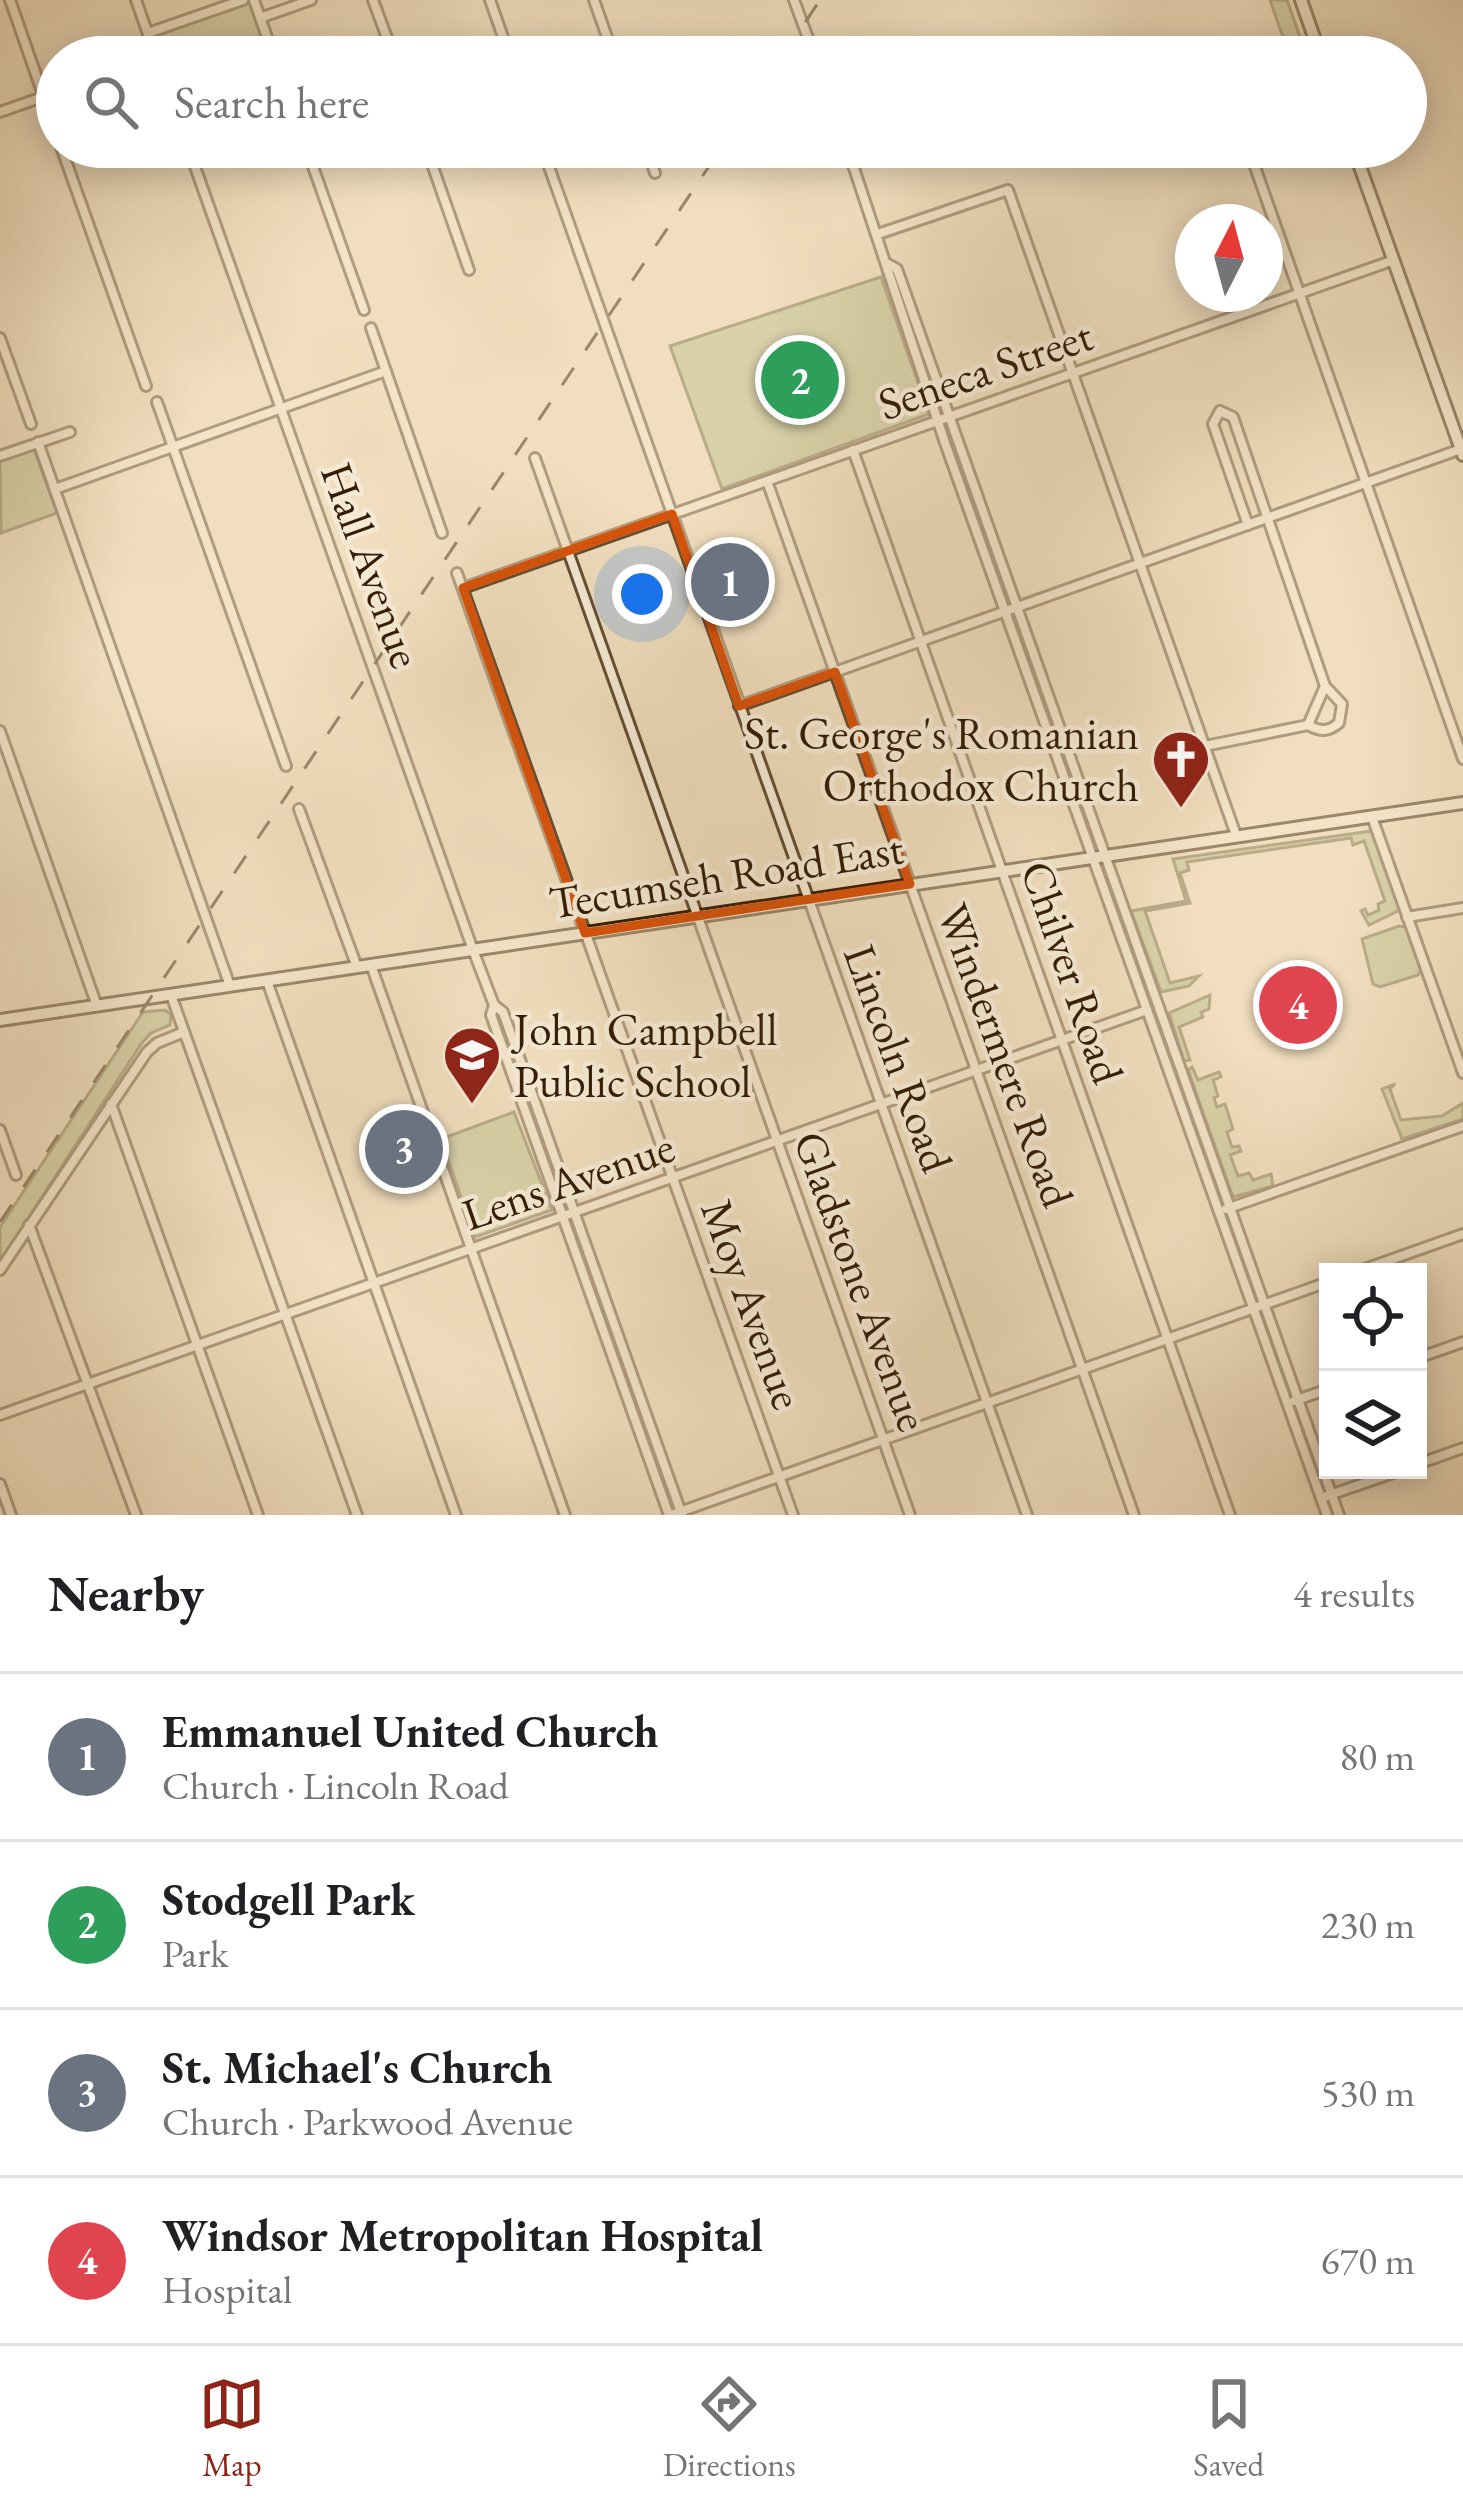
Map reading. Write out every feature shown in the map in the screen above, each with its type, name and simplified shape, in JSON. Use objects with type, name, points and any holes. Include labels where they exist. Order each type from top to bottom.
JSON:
[{"type":"main road","points":[[1301,0],[1314,36]]},
{"type":"main road","points":[[1361,168],[1462,452]]},
{"type":"main road","name":"Tecumseh Road East","points":[[0,1020],[1463,803]]},
{"type":"street","points":[[10,0],[36,74]]},
{"type":"street","points":[[136,0],[149,36]]},
{"type":"street","points":[[148,33],[243,0]]},
{"type":"street","points":[[254,0],[266,36]]},
{"type":"street","points":[[260,18],[311,0]]},
{"type":"street","points":[[373,0],[386,36]]},
{"type":"street","points":[[490,0],[503,36]]},
{"type":"street","points":[[594,0],[607,36]]},
{"type":"street","points":[[794,0],[807,36]]},
{"type":"street","points":[[0,112],[36,100]]},
{"type":"street","points":[[68,168],[146,386]]},
{"type":"street","name":"Hall Avenue","points":[[195,168],[473,950],[494,1005],[503,1012],[676,1514]]},
{"type":"street","points":[[313,168],[364,310]]},
{"type":"street","points":[[433,168],[469,270]]},
{"type":"street","name":"Lincoln Road","points":[[549,168],[1027,1515]]},
{"type":"street","points":[[653,168],[655,173]]},
{"type":"street","points":[[854,168],[888,264],[886,273],[1038,704],[1158,1006],[1253,1308],[1339,1515]]},
{"type":"street","points":[[1255,168],[1463,759]]},
{"type":"street","points":[[878,234],[1008,190],[1236,835]]},
{"type":"street","name":"Seneca Street","points":[[463,588],[1394,260]]},
{"type":"street","points":[[888,264],[897,269],[1050,700],[1148,1010],[1264,1304],[1327,1515]]},
{"type":"street","points":[[371,328],[442,533]]},
{"type":"street","points":[[0,338],[31,424]]},
{"type":"street","points":[[55,488],[386,371]]},
{"type":"street","points":[[157,401],[286,766]]},
{"type":"street","points":[[1205,746],[1308,725],[1331,730],[1340,723],[1342,704],[1325,686],[1233,417],[1220,411],[1213,424],[1248,525]]},
{"type":"street","points":[[0,456],[70,432]]},
{"type":"street","points":[[38,442],[230,986]]},
{"type":"street","name":"Chilver Road","points":[[854,451],[1230,1515]]},
{"type":"street","points":[[739,706],[1462,452]]},
{"type":"street","name":"Gladstone Avenue","points":[[535,458],[910,1515]]},
{"type":"street","name":"Windermere Road","points":[[767,481],[1134,1515]]},
{"type":"street","name":"Moy Avenue","points":[[457,573],[793,1515]]},
{"type":"street","points":[[1308,725],[1325,686]]},
{"type":"street","points":[[1038,704],[1050,700]]},
{"type":"street","points":[[0,730],[97,1006]]},
{"type":"street","points":[[299,809],[357,967]]},
{"type":"street","points":[[1372,817],[1463,1073]]},
{"type":"street","points":[[1407,917],[1463,908]]},
{"type":"street","points":[[371,965],[565,1515]]},
{"type":"street","points":[[267,981],[456,1515]]},
{"type":"street","points":[[171,995],[357,1515]]},
{"type":"street","name":"Hall Avenue","points":[[494,1005],[491,1016],[676,1514]]},
{"type":"street","name":"Lens Avenue","points":[[0,1415],[1158,1006]]},
{"type":"street","points":[[0,1270],[157,1042],[184,1032]]},
{"type":"street","points":[[111,1104],[258,1515]]},
{"type":"street","points":[[1225,1210],[1463,1126]]},
{"type":"street","points":[[0,1130],[16,1175]]},
{"type":"street","points":[[29,1226],[136,1515]]},
{"type":"street","points":[[1381,1263],[1463,1234]]},
{"type":"street","points":[[676,1514],[1319,1285]]},
{"type":"street","points":[[1427,1355],[1463,1342]]},
{"type":"street","points":[[1293,1401],[1319,1392]]},
{"type":"street","points":[[1427,1461],[1463,1448]]},
{"type":"street","points":[[1321,1498],[1377,1479]]},
{"type":"street","points":[[0,1484],[11,1515]]},
{"type":"highlighted area","points":[[672,514],[739,706],[835,672],[910,884],[585,933],[463,588]]},
{"type":"green space","points":[[1270,0],[1287,0],[1300,36],[1283,36]]},
{"type":"green space","points":[[249,1],[262,36],[154,36]]},
{"type":"green space","points":[[881,277],[929,414],[722,489],[670,346]]},
{"type":"green space","points":[[34,449],[57,513],[1,533],[0,461]]},
{"type":"green space","points":[[1372,831],[1400,910],[1369,925],[1361,911],[1365,909],[1368,915],[1385,901],[1364,841],[1353,845],[1351,838],[1187,862],[1189,870],[1180,873],[1190,903],[1145,911],[1170,983],[1199,976],[1189,986],[1161,992],[1131,911],[1186,901],[1173,859]]},
{"type":"green space","points":[[1406,927],[1421,969],[1418,975],[1380,987],[1373,984],[1362,939]]},
{"type":"green space","points":[[1210,995],[1203,1017],[1179,1027],[1190,1060],[1184,1061],[1169,1013]]},
{"type":"green space","points":[[165,1010],[171,1015],[170,1025],[151,1033],[141,1044],[0,1262],[0,1227],[143,1012]]},
{"type":"green space","points":[[1192,1067],[1198,1080],[1219,1072],[1221,1077],[1213,1080],[1218,1096],[1214,1098],[1217,1107],[1225,1104],[1233,1129],[1227,1132],[1232,1147],[1239,1146],[1241,1151],[1230,1155],[1238,1176],[1249,1173],[1253,1180],[1271,1174],[1273,1186],[1233,1197],[1188,1070]]},
{"type":"green space","points":[[1395,1084],[1390,1089],[1401,1120],[1442,1116],[1463,1103],[1463,1119],[1402,1139],[1382,1089]]},
{"type":"green space","points":[[514,1112],[552,1210],[475,1237],[441,1139]]},
{"type":"railway","points":[[796,36],[820,0]]},
{"type":"railway","points":[[0,1222],[708,168]]},
{"type":"place","name":"Stodgell Park","points":[[800,380]]},
{"type":"place","name":"Emmanuel United Church","points":[[730,582]]},
{"type":"place","name":"St. George's Romanian Orthodox Church","points":[[1181,810]]},
{"type":"place","name":"Windsor Metropolitan Hospital","points":[[1298,1005]]},
{"type":"place","name":"John Campbell Public School","points":[[472,1106]]},
{"type":"place","name":"St. Michael's Church","points":[[404,1149]]}]
